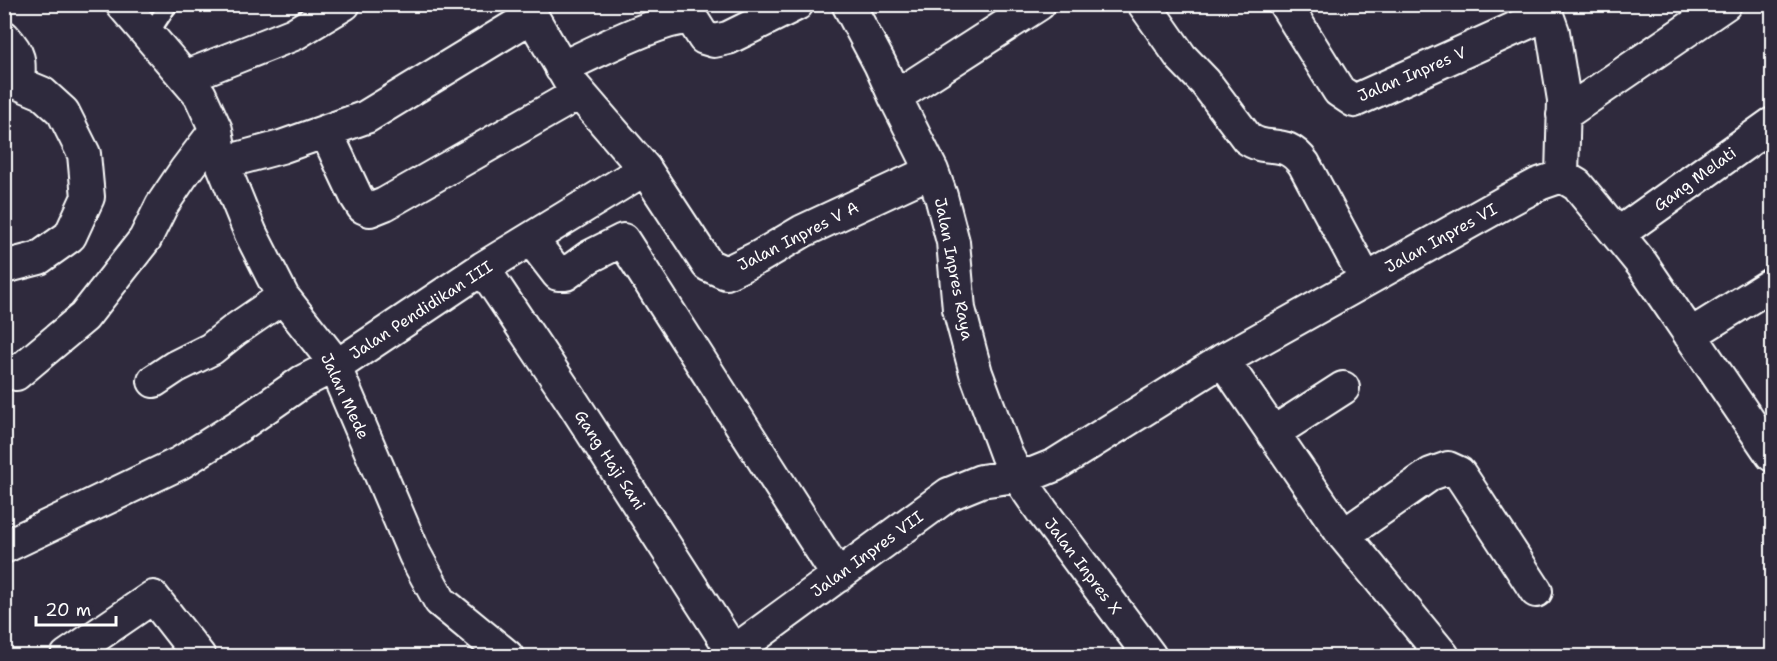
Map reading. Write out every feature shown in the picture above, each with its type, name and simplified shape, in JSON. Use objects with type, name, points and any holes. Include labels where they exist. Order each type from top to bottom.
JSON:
[{"type":"street","name":"Jalan Mede","points":[[122,4],[200,95],[216,130],[222,163],[251,234],[283,297],[334,365],[404,530],[440,601],[507,657]]},
{"type":"street","points":[[185,76],[294,34],[344,4]]},
{"type":"street","points":[[326,132],[356,196],[363,207],[370,210],[385,204],[570,81],[601,49],[665,22],[678,19],[692,19],[704,38],[714,41],[728,38],[797,4]]},
{"type":"street","name":"Jalan Inpres Raya","points":[[848,4],[932,171],[941,196],[953,242],[959,309],[973,362],[998,434],[1017,475]]},
{"type":"street","points":[[895,97],[1039,4]]},
{"type":"street","points":[[1144,4],[1181,57],[1205,82],[1247,138],[1256,145],[1274,145],[1287,148],[1296,154],[1304,164],[1366,280]]},
{"type":"street","name":"Jalan Inpres V","points":[[1285,4],[1339,91],[1354,101],[1545,9],[1553,32],[1564,100],[1562,176]]},
{"type":"street","points":[[1563,115],[1725,4]]},
{"type":"street","points":[[222,163],[281,147],[366,117],[528,10]]},
{"type":"street","name":"Jalan Inpres V A","points":[[528,10],[570,81],[645,169],[708,265],[726,273],[803,231],[932,171]]},
{"type":"street","points":[[4,37],[15,49],[20,63],[11,82],[42,93],[63,112],[84,154],[88,196],[70,236],[39,258],[5,267]]},
{"type":"street","name":"Gang Melati","points":[[1618,234],[1773,124]]},
{"type":"street","points":[[16,374],[84,316],[145,239],[162,205],[216,130]]},
{"type":"street","name":"Jalan Pendidikan III","points":[[4,547],[180,463],[239,426],[302,382],[347,359],[483,268],[645,169]]},
{"type":"street","points":[[1562,176],[1577,185],[1642,264],[1773,455]]},
{"type":"street","name":"Jalan Inpres VI","points":[[1017,475],[1035,473],[1055,465],[1223,360],[1539,184],[1562,176]]},
{"type":"street","points":[[531,239],[558,274],[566,274],[589,257],[623,240],[838,576]]},
{"type":"street","name":"Gang Haji Sani","points":[[483,268],[574,404],[731,655]]},
{"type":"street","points":[[1690,335],[1773,284]]},
{"type":"street","points":[[154,381],[175,367],[211,349],[283,297]]},
{"type":"street","points":[[1223,360],[1344,535],[1443,657]]},
{"type":"street","points":[[1274,433],[1343,388]]},
{"type":"street","points":[[1344,535],[1431,474],[1448,468],[1459,473],[1536,591]]},
{"type":"street","name":"Jalan Inpres VII","points":[[731,655],[949,494],[981,480],[1017,475]]},
{"type":"street","name":"Jalan Inpres X","points":[[1017,475],[1150,657]]},
{"type":"street","points":[[67,657],[153,597],[199,657]]},
{"type":"lane","points":[[148,36],[169,4]]}]
